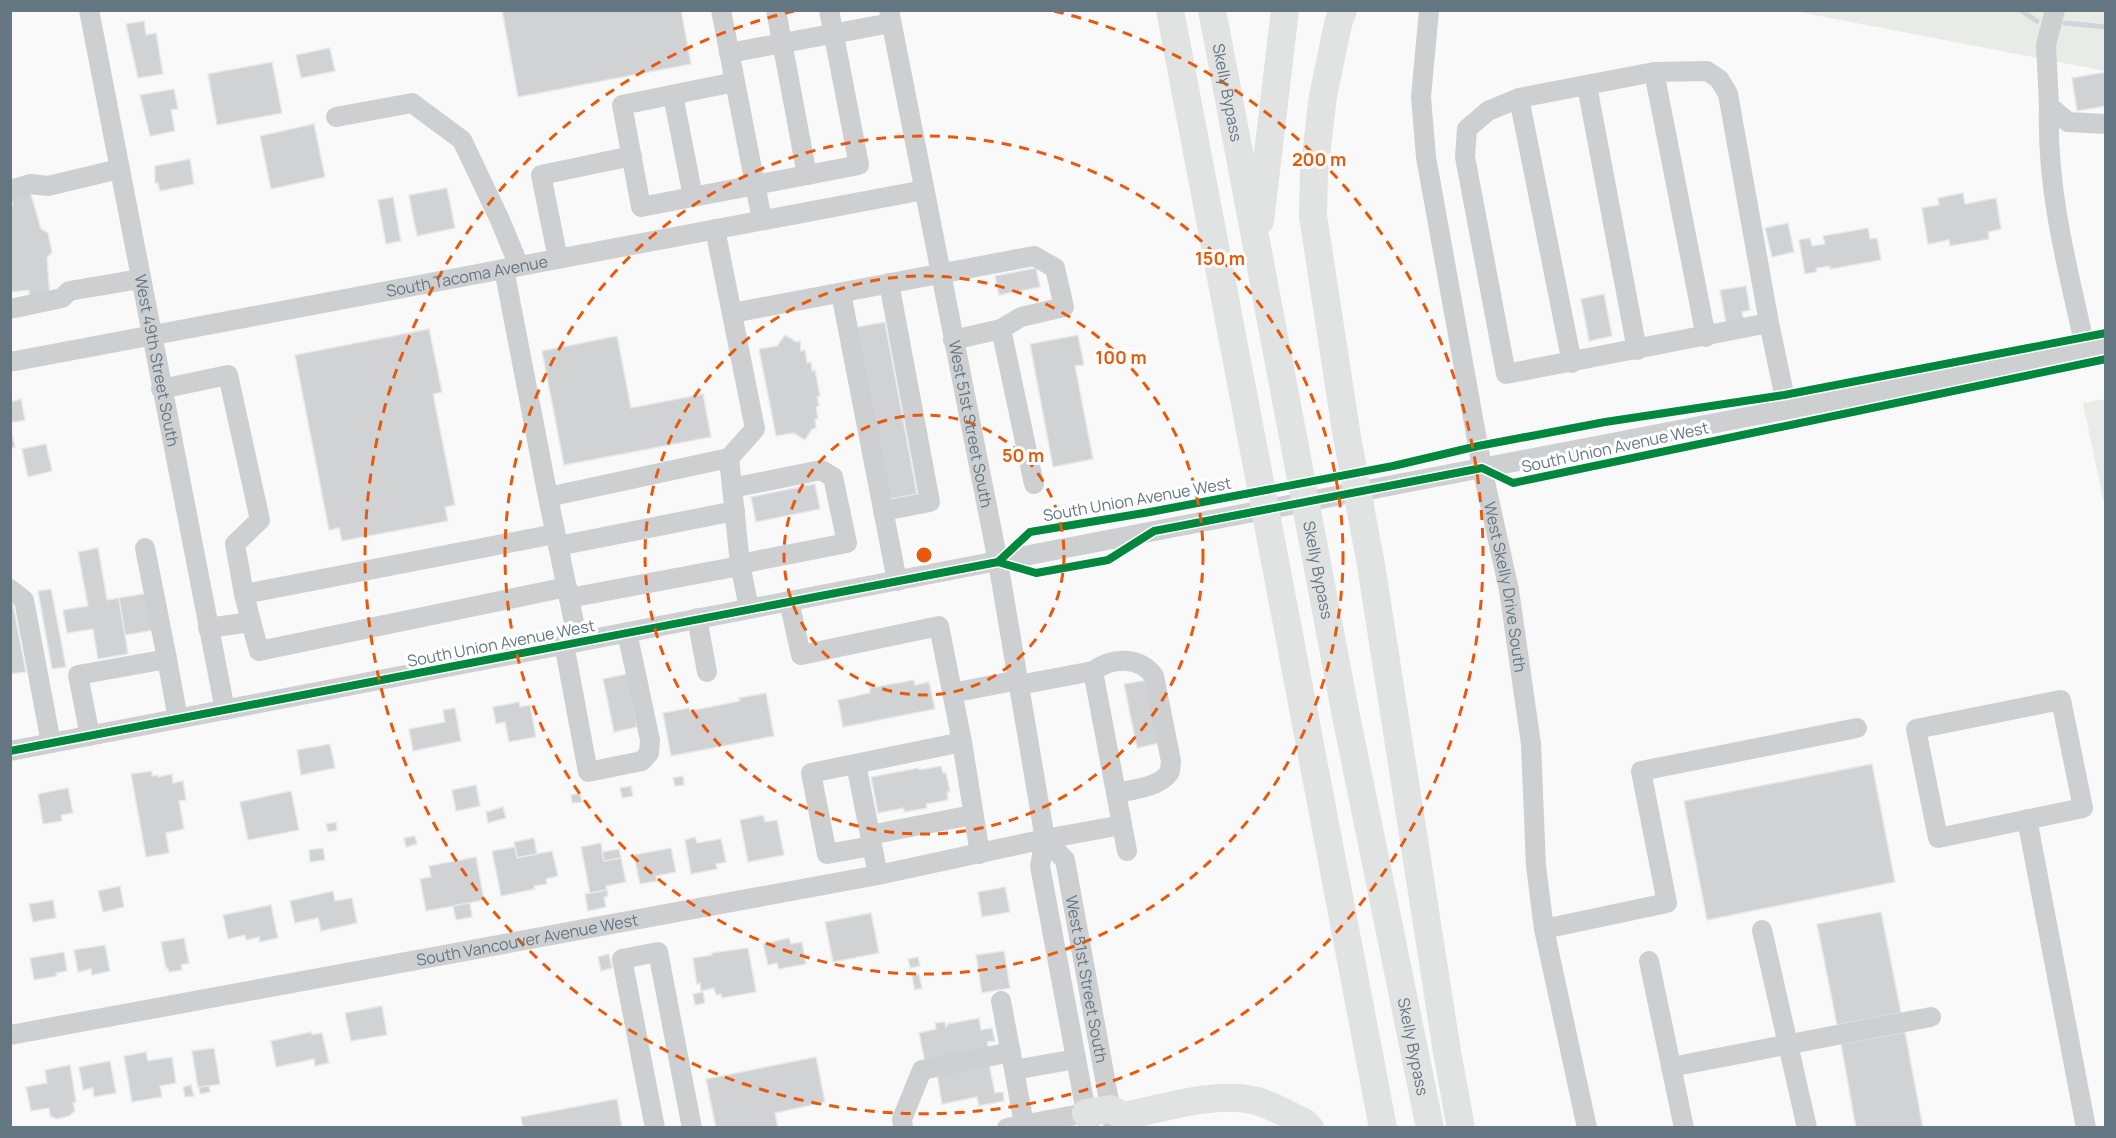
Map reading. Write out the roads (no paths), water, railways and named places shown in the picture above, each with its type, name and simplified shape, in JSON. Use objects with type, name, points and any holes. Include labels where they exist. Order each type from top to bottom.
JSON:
[{"type":"highway","points":[[1170,10],[1383,1128]]},
{"type":"highway","name":"Skelly Bypass","points":[[1212,10],[1348,727],[1430,1128]]},
{"type":"highway","points":[[1257,247],[1285,10]]},
{"type":"highway","points":[[1343,10],[1323,96],[1314,172],[1313,216],[1347,437],[1371,565],[1447,1052],[1461,1128]]},
{"type":"highway","points":[[1100,1119],[1222,1098],[1254,1100],[1304,1122],[1310,1128]]},
{"type":"street","name":"West 49th Street South","points":[[89,10],[225,710]]},
{"type":"street","points":[[721,10],[762,220]]},
{"type":"street","points":[[776,10],[807,175]]},
{"type":"street","points":[[735,82],[622,105],[641,207],[859,165],[829,10]]},
{"type":"street","name":"West Skelly Drive South","points":[[1429,10],[1421,97],[1426,157],[1482,468],[1509,590],[1531,744],[1536,866],[1544,929],[1587,1128]]},
{"type":"street","points":[[2055,10],[2046,45],[2048,141],[2052,193],[2086,351]]},
{"type":"street","points":[[729,53],[834,33],[890,17]]},
{"type":"street","name":"West 51st Street South","points":[[890,17],[998,562],[1045,838],[1040,866],[1076,1059],[1100,1119]]},
{"type":"street","points":[[1769,323],[1506,374],[1465,157],[1467,129],[1488,111],[1519,98],[1654,72],[1707,71],[1719,79],[1728,94],[1769,323],[1787,408]]},
{"type":"street","points":[[1654,72],[1706,337]]},
{"type":"street","points":[[1587,86],[1637,350]]},
{"type":"street","points":[[673,95],[693,197]]},
{"type":"street","points":[[1519,98],[1572,363]]},
{"type":"street","points":[[336,117],[412,103],[462,140],[500,220],[511,268],[548,497],[568,592],[571,643],[588,772],[642,761],[649,753],[650,740],[627,632]]},
{"type":"street","points":[[2049,106],[2068,122],[2106,124]]},
{"type":"street","points":[[558,259],[541,175],[632,156]]},
{"type":"street","points":[[10,190],[30,184],[48,186],[119,169]]},
{"type":"street","name":"South Tacoma Avenue","points":[[10,362],[924,190]]},
{"type":"street","points":[[548,497],[729,458],[755,429],[715,229]]},
{"type":"street","points":[[732,313],[1034,256],[1055,267],[1064,307],[1021,317],[1001,328],[953,340]]},
{"type":"street","points":[[10,309],[62,298],[69,291],[140,279]]},
{"type":"street","points":[[883,511],[930,502],[889,283]]},
{"type":"street","points":[[841,292],[897,581]]},
{"type":"street","points":[[1001,328],[1034,484]]},
{"type":"street","name":"South Union Avenue West","points":[[10,751],[2106,348]]},
{"type":"street","points":[[161,389],[228,375],[260,520],[235,544],[244,594],[259,651],[568,592],[740,565],[847,543],[833,477],[821,470],[732,488]]},
{"type":"street","points":[[729,458],[740,565],[748,608]]},
{"type":"street","points":[[244,594],[735,511]]},
{"type":"street","points":[[146,548],[178,719]]},
{"type":"street","points":[[10,589],[24,600],[51,743]]},
{"type":"street","points":[[789,601],[801,655],[939,626],[962,742],[980,854]]},
{"type":"street","points":[[697,618],[707,672]]},
{"type":"street","points":[[208,628],[251,622]]},
{"type":"street","points":[[90,736],[78,675],[167,659]]},
{"type":"street","points":[[952,693],[1093,671],[1101,665],[1127,660],[1147,667],[1154,676],[1171,761],[1170,771],[1153,784],[1116,793]]},
{"type":"street","points":[[1093,671],[1127,851]]},
{"type":"street","points":[[2061,700],[2083,808],[2027,819],[1938,837],[1916,729],[2061,700]]},
{"type":"street","points":[[1544,929],[1667,903],[1641,771],[1857,728]]},
{"type":"street","points":[[962,742],[811,774],[827,854],[871,840],[972,815]]},
{"type":"street","points":[[856,764],[878,875]]},
{"type":"street","points":[[2027,819],[2086,1128]]},
{"type":"street","name":"South Vancouver Avenue West","points":[[10,1035],[878,875],[1045,838],[1122,825]]},
{"type":"street","name":"West 51st Street South","points":[[1045,838],[1065,860],[1100,1119]]},
{"type":"street","points":[[1762,930],[1807,1128]]},
{"type":"street","points":[[655,1128],[622,959],[658,952],[692,1128]]},
{"type":"street","points":[[1649,960],[1684,1128]]},
{"type":"street","points":[[1001,1001],[1012,1061],[1015,1126],[1100,1119]]},
{"type":"street","points":[[1671,1067],[1931,1017]]},
{"type":"street","points":[[903,1128],[902,1119],[922,1070],[1012,1061],[1076,1059]]},
{"type":"waterway","points":[[2020,10],[2037,21]]},
{"type":"waterway","points":[[2065,23],[2106,27]]}]
